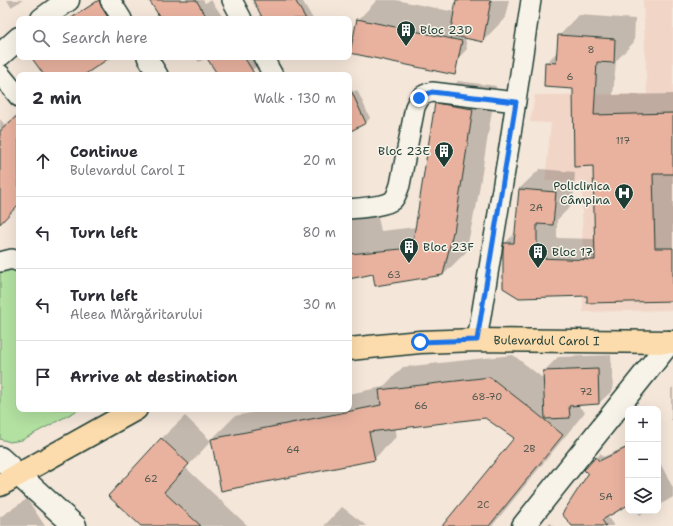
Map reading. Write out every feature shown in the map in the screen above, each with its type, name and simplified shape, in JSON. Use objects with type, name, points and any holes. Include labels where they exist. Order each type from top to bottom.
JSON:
[{"type":"main road","name":"Bulevardul Carol I","points":[[352,349],[420,342],[477,340],[672,342]]},
{"type":"main road","points":[[0,485],[131,412]]},
{"type":"street","points":[[46,16],[68,0]]},
{"type":"street","points":[[110,0],[120,16]]},
{"type":"street","points":[[232,0],[240,16]]},
{"type":"street","points":[[477,340],[531,0]]},
{"type":"street","points":[[149,60],[156,72]]},
{"type":"street","points":[[265,60],[271,72]]},
{"type":"street","points":[[0,74],[16,93]]},
{"type":"street","points":[[353,208],[387,204],[393,201],[398,193],[415,107],[419,98],[432,92],[516,102]]},
{"type":"street","points":[[0,262],[12,259],[16,261]]},
{"type":"street","points":[[523,526],[672,342]]},
{"type":"street","points":[[0,458],[75,526]]},
{"type":"shaded area","points":[[643,0],[673,0],[673,310],[583,312],[582,182],[545,181],[551,123],[530,122],[535,95],[647,94]]},
{"type":"green space","points":[[0,262],[16,262],[16,412],[74,412],[22,440],[10,442],[0,439]]},
{"type":"building","points":[[99,0],[107,16],[75,16]]},
{"type":"building","points":[[149,0],[196,0],[206,16],[159,16]]},
{"type":"building","points":[[253,0],[295,0],[304,16],[261,16]]},
{"type":"building","points":[[456,0],[491,0],[483,42],[450,35]]},
{"type":"building","name":"Bloc 23D","points":[[357,19],[462,41],[455,75],[352,53],[352,43]]},
{"type":"building","points":[[558,35],[615,39],[614,63],[597,62],[594,115],[673,113],[673,174],[653,174],[655,248],[673,248],[673,301],[587,303],[587,296],[519,298],[503,288],[503,249],[504,243],[514,243],[519,189],[556,192],[553,225],[537,224],[537,258],[595,260],[593,166],[574,167],[573,89],[544,87],[545,62],[556,63]]},
{"type":"building","points":[[33,60],[106,60],[88,72],[42,72]]},
{"type":"building","points":[[208,60],[246,60],[253,72],[216,72]]},
{"type":"building","points":[[352,93],[366,123],[352,130]]},
{"type":"building","points":[[435,103],[473,109],[454,232],[443,275],[375,286],[373,274],[352,278],[352,254],[412,248]]},
{"type":"building","points":[[16,117],[16,207],[0,224],[0,131]]},
{"type":"building","points":[[598,369],[599,404],[569,406],[570,418],[545,419],[543,371]]},
{"type":"building","points":[[490,377],[563,435],[489,526],[442,526],[514,438],[485,418],[369,432],[375,460],[221,491],[211,439],[381,405],[379,390]]},
{"type":"building","points":[[161,438],[189,464],[164,492],[201,526],[141,526],[108,496]]},
{"type":"building","points":[[625,448],[625,507],[602,520],[606,526],[572,526],[562,514],[588,474],[584,470],[596,457],[599,461]]},
{"type":"place","name":"Bloc 23D","points":[[406,47]]},
{"type":"place","name":"Bloc 23E","points":[[444,168]]},
{"type":"place","name":"Policlinica Câmpina","points":[[624,210]]},
{"type":"place","name":"Bloc 23F","points":[[409,264]]},
{"type":"place","name":"Bloc 17","points":[[538,269]]},
{"type":"route","points":[[419,98],[432,92],[516,102],[477,340],[420,342]]}]
